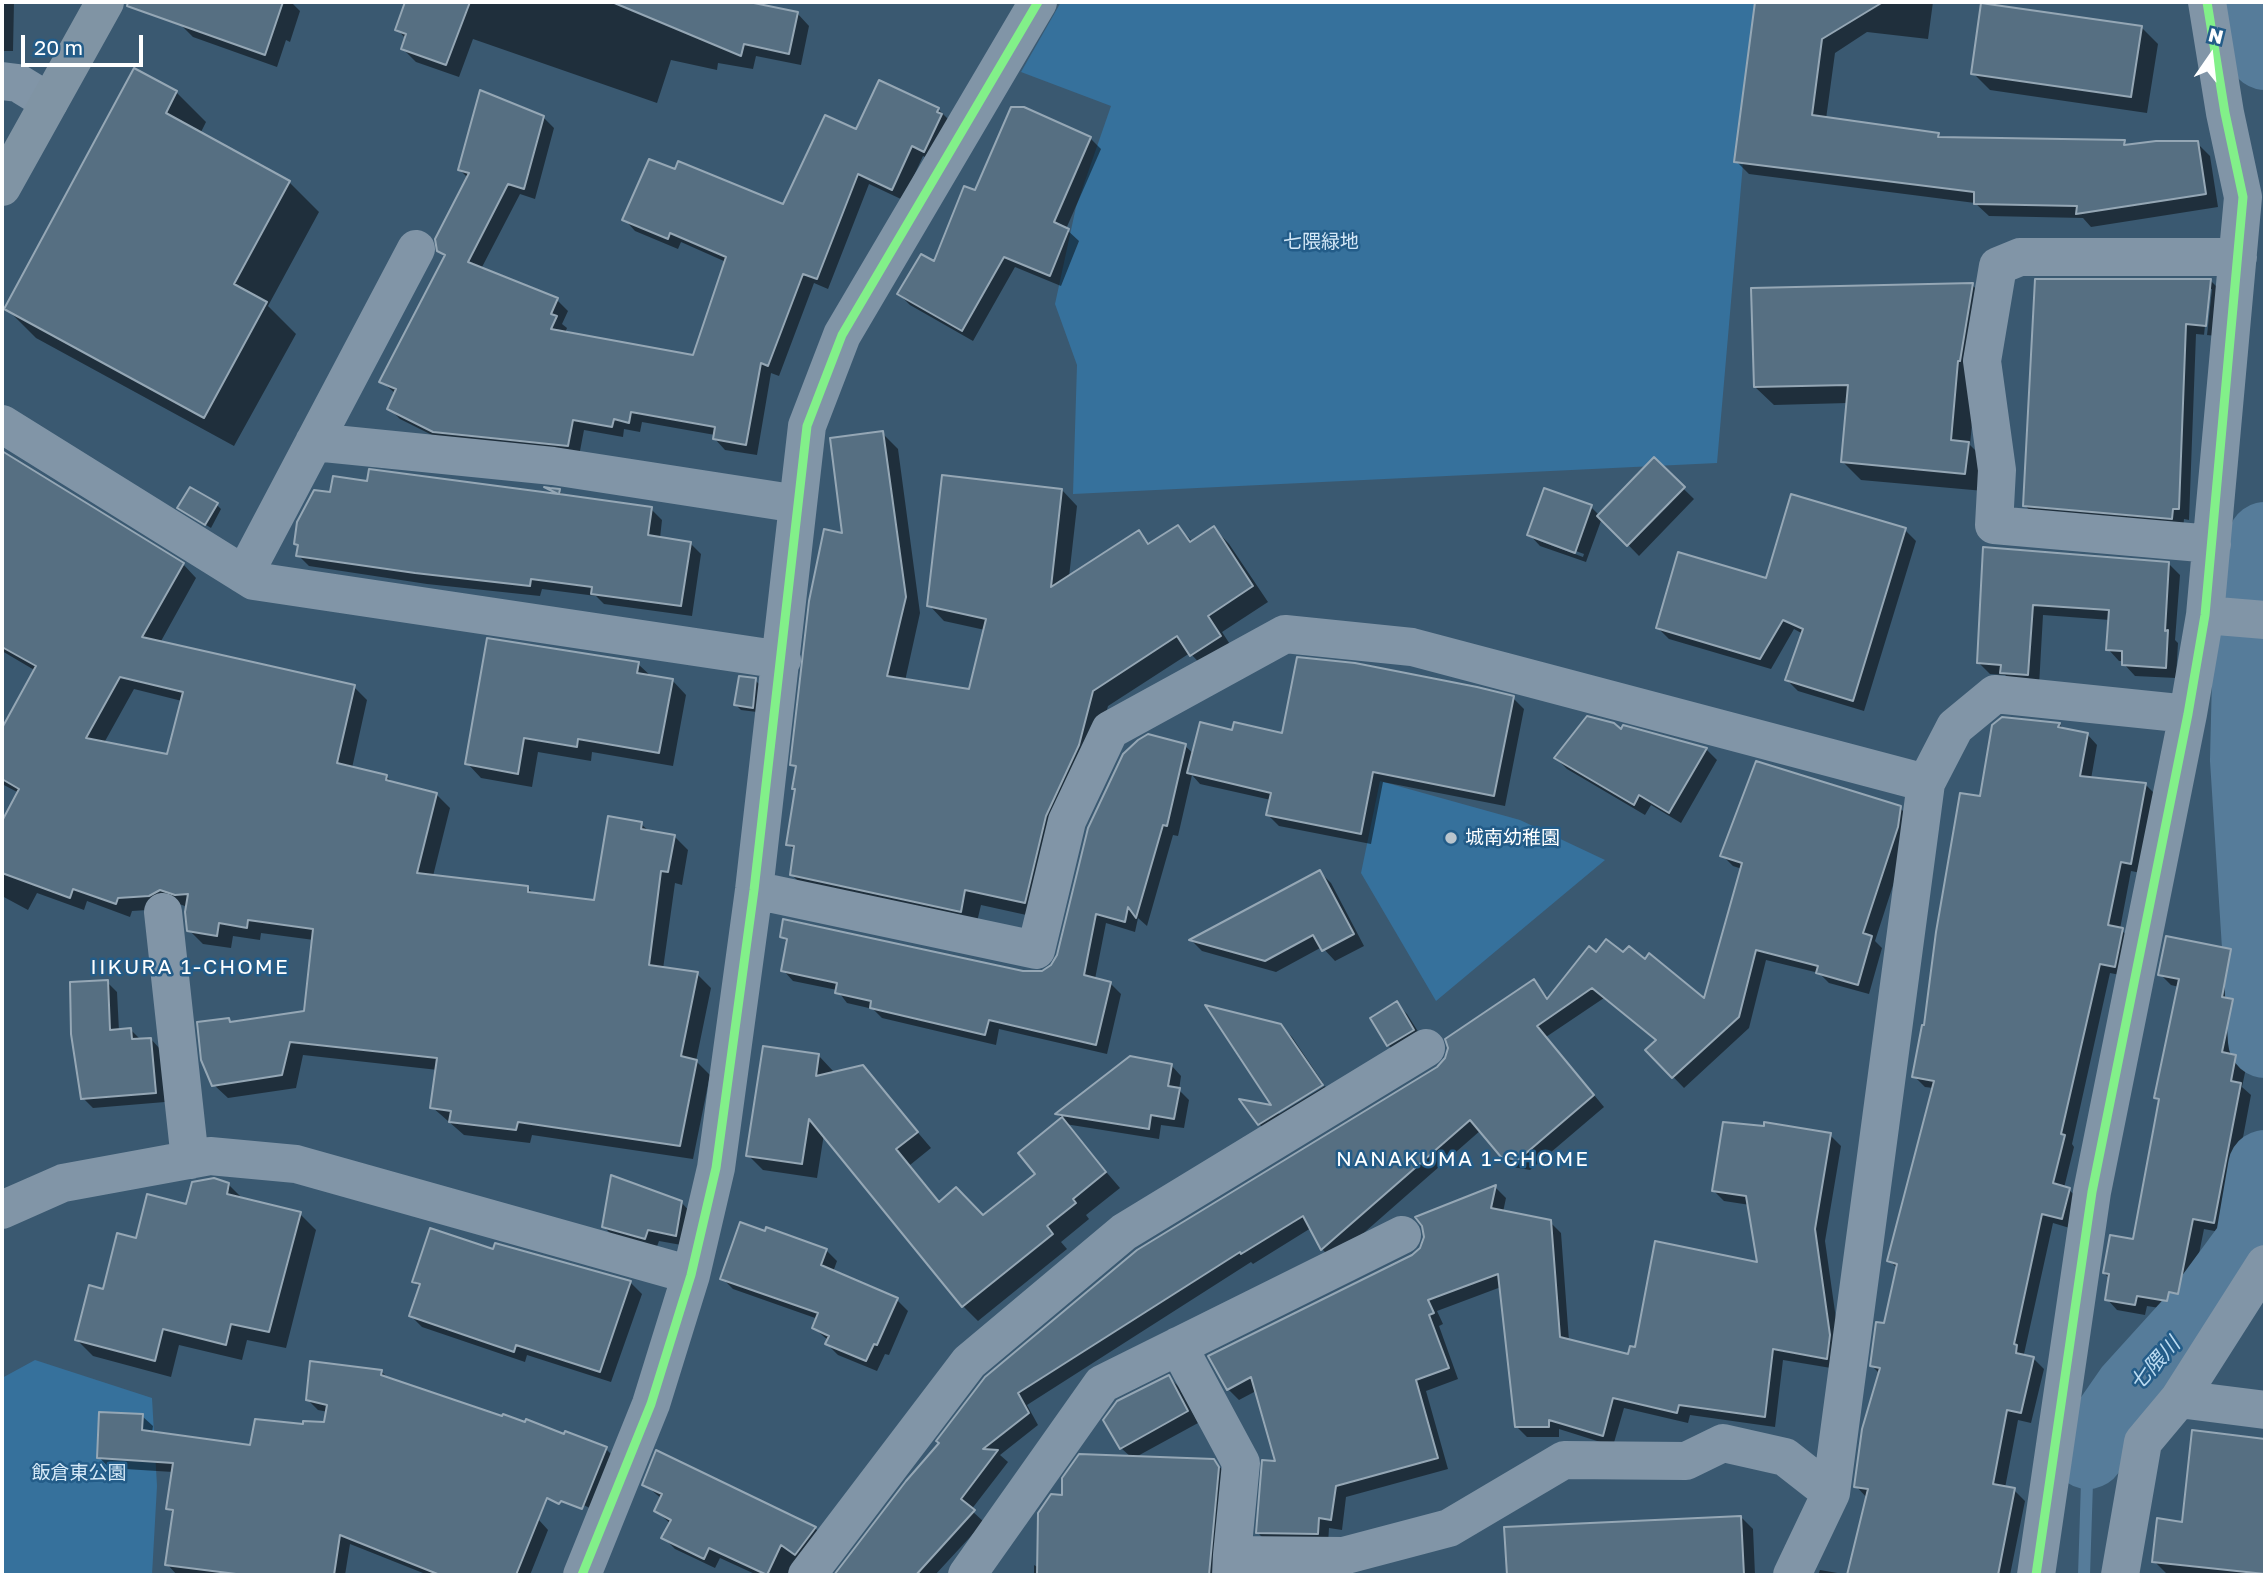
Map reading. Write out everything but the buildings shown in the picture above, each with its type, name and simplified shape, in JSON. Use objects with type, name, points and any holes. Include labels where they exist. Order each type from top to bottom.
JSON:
[{"type":"highway","points":[[2,187],[105,2]]},
{"type":"street","points":[[582,1575],[651,1404],[691,1275],[716,1168],[754,890],[807,426],[842,335],[1038,2]]},
{"type":"street","points":[[2036,1575],[2092,1192],[2188,715],[2205,615],[2243,197],[2225,113],[2207,2]]},
{"type":"street","points":[[2,81],[18,83],[49,102]]},
{"type":"street","points":[[244,575],[415,249]]},
{"type":"street","points":[[2211,544],[1994,525],[1997,470],[1982,361],[1997,266],[2020,257],[2238,257]]},
{"type":"street","points":[[2,424],[254,581],[782,660]]},
{"type":"street","points":[[314,442],[553,466],[797,504]]},
{"type":"street","points":[[2205,615],[2265,620]]},
{"type":"street","points":[[754,890],[1036,950],[1067,821],[1110,730],[1285,634],[1412,647],[1926,783]]},
{"type":"street","points":[[1792,1575],[1831,1493],[1926,783],[1955,727],[1994,694],[2188,715]]},
{"type":"street","points":[[163,912],[190,1160]]},
{"type":"street","points":[[807,1575],[969,1362],[1124,1232],[1426,1048]]},
{"type":"street","points":[[2,1210],[63,1183],[211,1156],[296,1164],[691,1275]]},
{"type":"street","points":[[967,1575],[1102,1384],[1402,1235]]},
{"type":"street","points":[[2120,1575],[2143,1441],[2179,1399],[2265,1264]]},
{"type":"street","points":[[1178,1346],[1241,1463],[1232,1565],[1343,1556],[1449,1528],[1564,1460],[1686,1461],[1723,1443],[1784,1457],[1831,1493]]},
{"type":"street","points":[[2179,1399],[2265,1410]]},
{"type":"green space","name":"七隈緑地","points":[[1061,2],[1757,2],[1717,463],[1073,494],[1077,365],[1055,304],[1076,207],[1111,106],[1021,72]]},
{"type":"green space","points":[[1380,781],[1520,820],[1605,860],[1436,1001],[1361,873]]},
{"type":"green space","name":"飯倉東公園","points":[[35,1360],[152,1398],[157,1486],[152,1575],[2,1575],[2,1378]]},
{"type":"waterway","name":"七隈川","points":[[2260,2],[2259,14],[2265,53]]},
{"type":"waterway","name":"七隈川","points":[[2265,539],[2250,637],[2247,760],[2265,1041]]},
{"type":"waterway","name":"七隈川","points":[[2088,1452],[2131,1390],[2199,1315],[2252,1243],[2265,1167]]},
{"type":"waterway","name":"七隈川","points":[[2084,1575],[2088,1452]]},
{"type":"cycle path","points":[[582,1575],[651,1404],[691,1275],[716,1168],[754,890],[807,426],[842,335],[1038,2]]},
{"type":"cycle path","points":[[2036,1575],[2092,1192],[2188,714],[2205,615],[2243,197],[2225,113],[2207,2]]},
{"type":"place","name":"城南幼稚園","points":[[1451,838]]},
{"type":"district","name":"IIKURA 1-CHOME","points":[[190,967]]},
{"type":"district","name":"NANAKUMA 1-CHOME","points":[[1463,1159]]}]
